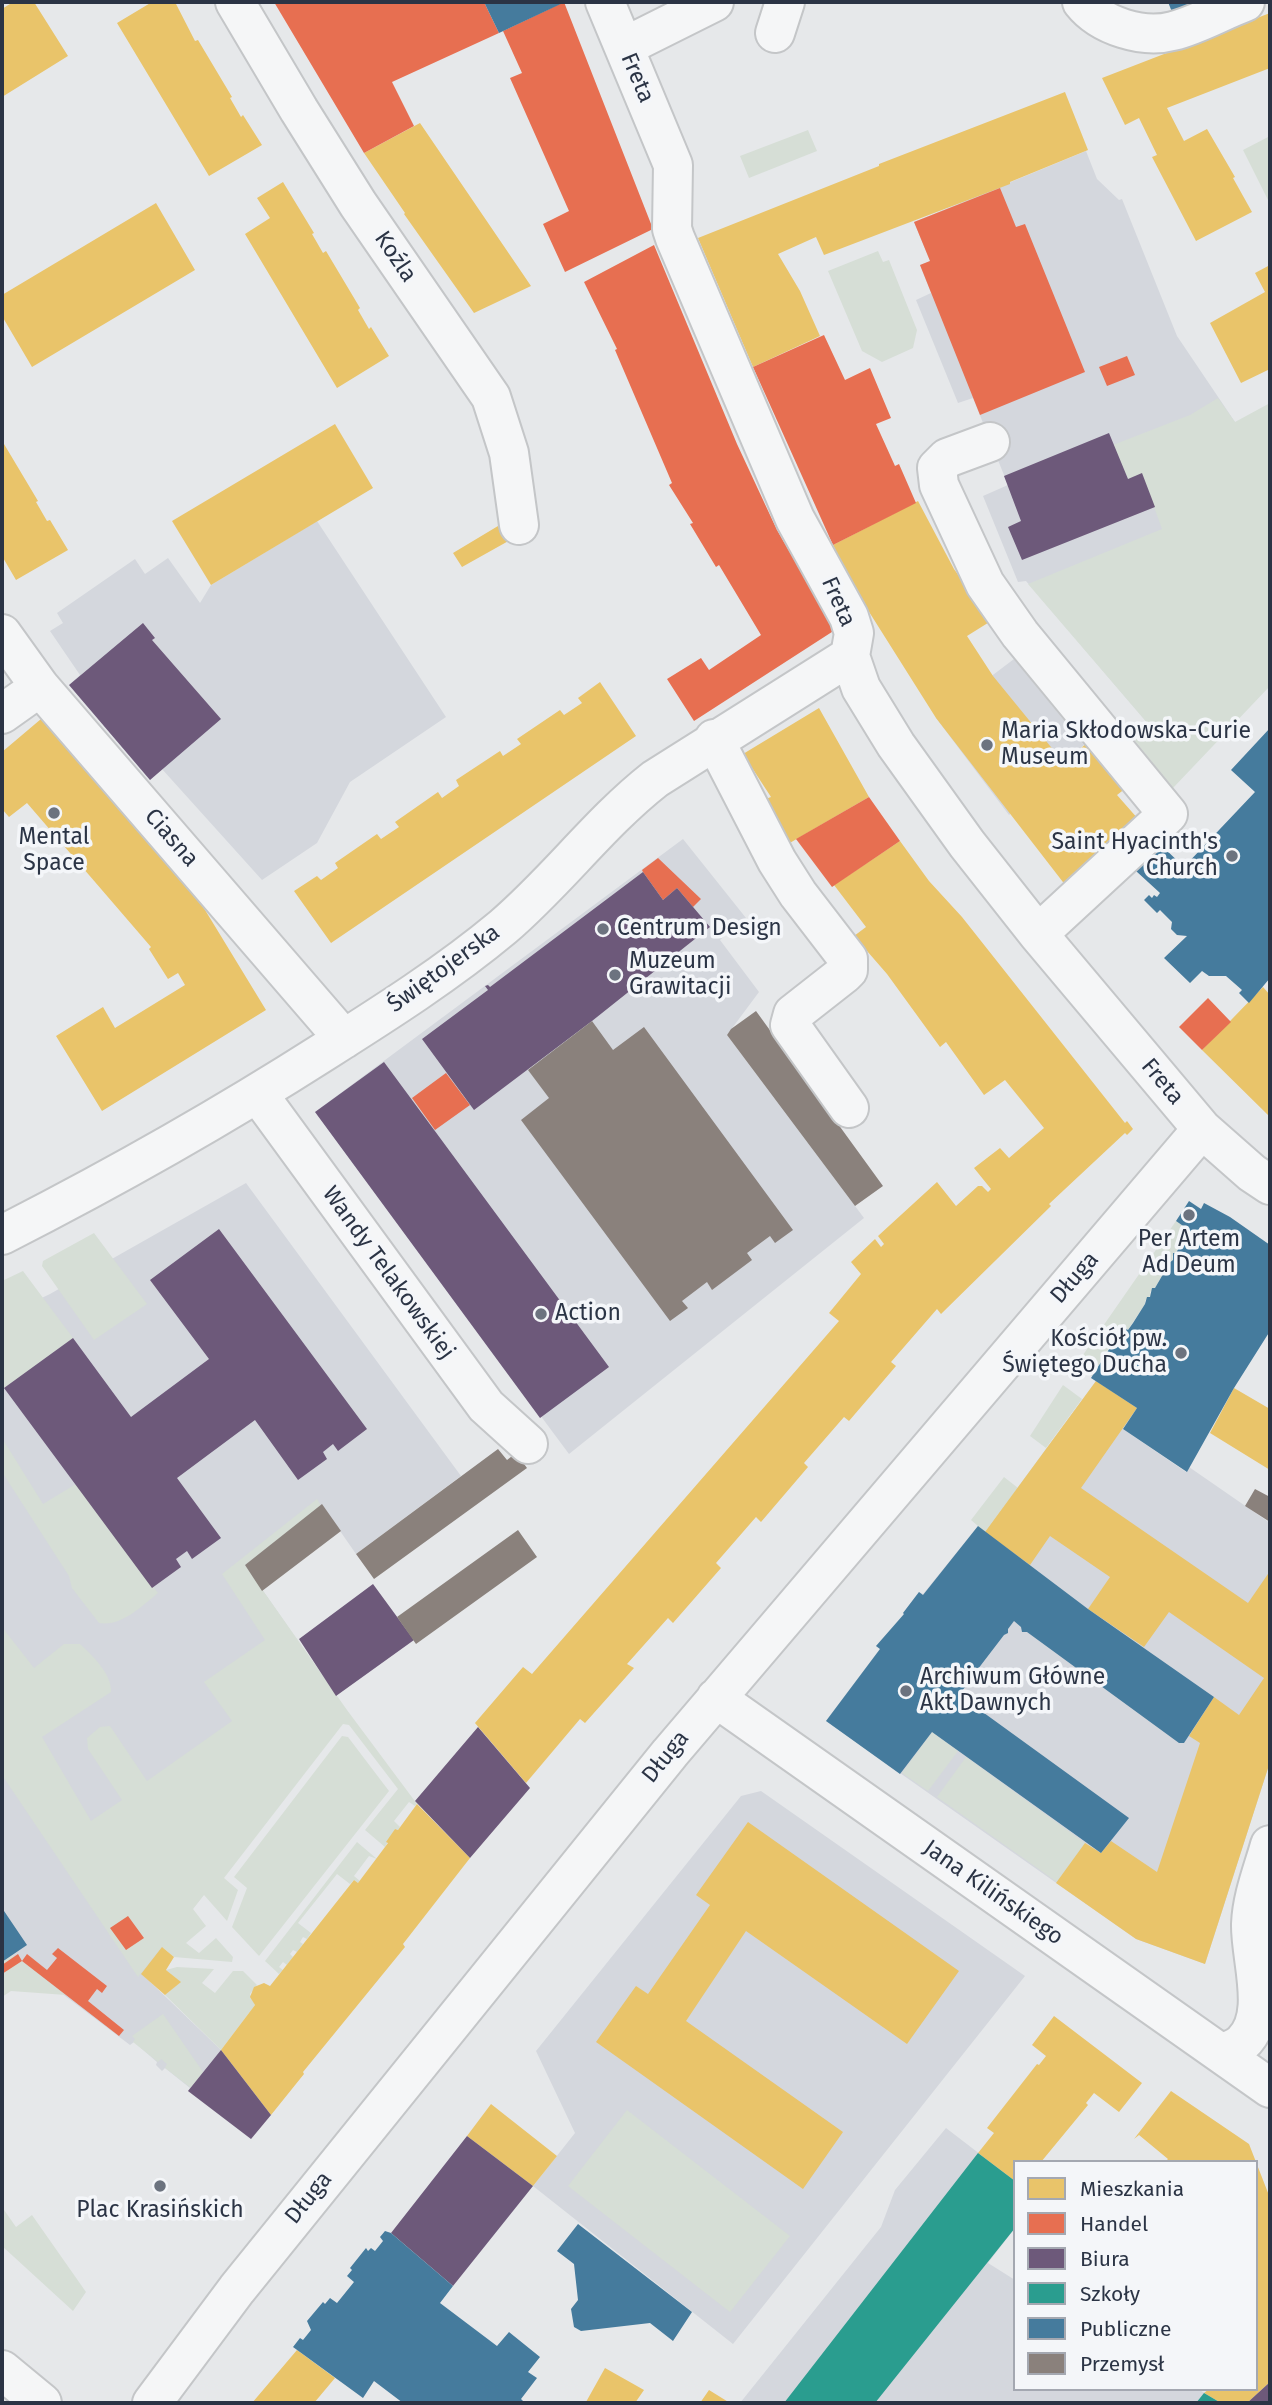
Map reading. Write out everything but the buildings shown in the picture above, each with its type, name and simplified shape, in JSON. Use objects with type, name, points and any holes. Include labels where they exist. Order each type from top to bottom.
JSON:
[{"type":"street","name":"Koźla","points":[[235,2],[358,204],[491,397],[509,453],[519,525]]},
{"type":"street","name":"Freta","points":[[605,2],[673,165],[672,229],[796,519],[849,617],[853,633],[850,656],[861,688],[896,746],[967,844],[1038,934],[1202,1129],[1252,1173],[1270,1185]]},
{"type":"street","points":[[624,47],[714,2]]},
{"type":"street","points":[[1084,3],[1096,15],[1114,24],[1151,33],[1172,32],[1245,2]]},
{"type":"street","points":[[990,442],[947,458],[937,468],[939,485],[985,584],[1020,634],[1168,814],[1038,934]]},
{"type":"street","name":"Ciasna","points":[[2,634],[40,687],[344,1039]]},
{"type":"street","name":"Świętojerska","points":[[2,1235],[87,1192],[258,1094],[344,1039],[503,927],[536,897],[629,799],[655,779],[850,656]]},
{"type":"street","points":[[2,714],[40,687]]},
{"type":"street","points":[[715,739],[777,861],[798,894],[848,959],[848,970],[793,1014],[790,1025],[849,1108]]},
{"type":"street","name":"Wandy Telakowskiej","points":[[258,1094],[486,1406],[528,1444]]},
{"type":"street","name":"Długa","points":[[152,2403],[253,2268],[716,1698],[1202,1129]]},
{"type":"street","name":"Jana Kilińskiego","points":[[716,1698],[1270,2088]]},
{"type":"street","points":[[1223,2053],[1241,2044],[1254,2027],[1264,2001],[1251,1923],[1270,1845]]},
{"type":"street","points":[[2,2370],[42,2403]]},
{"type":"shaded area","points":[[808,130],[817,151],[749,178],[740,156]]},
{"type":"shaded area","points":[[1270,136],[1270,204],[1243,150]]},
{"type":"shaded area","points":[[1086,151],[1097,179],[1119,200],[1122,199],[1177,336],[1235,422],[1150,726],[1026,581],[1018,582],[983,496],[1008,485],[973,398],[958,403],[916,300],[931,293],[920,265],[930,261],[914,222]]},
{"type":"shaded area","points":[[878,251],[883,262],[889,260],[917,330],[913,348],[882,362],[862,351],[828,271]]},
{"type":"shaded area","points":[[1218,398],[1235,422],[1270,403],[1270,686],[1173,788],[1135,741],[1149,725],[1028,584],[1162,529],[1142,474],[1128,479],[1113,445],[1190,415]]},
{"type":"shaded area","points":[[317,521],[446,717],[350,782],[317,843],[262,880],[162,769],[150,780],[69,685],[80,675],[50,631],[63,623],[57,613],[135,559],[145,574],[168,558],[200,603],[211,585]]},
{"type":"shaded area","points":[[1014,659],[1084,745],[1009,815],[936,718]]},
{"type":"shaded area","points":[[683,839],[746,918],[720,940],[759,992],[727,1035],[864,1218],[569,1454],[315,1112]]},
{"type":"shaded area","points":[[246,1183],[461,1476],[356,1554],[322,1505],[245,1565],[347,1711],[142,1974],[221,2050],[271,2115],[251,2139],[188,2091],[190,2088],[165,2068],[162,2071],[156,2065],[157,2062],[134,2042],[130,2045],[11,1955],[2,1962],[2,1317],[50,1294]]},
{"type":"shaded area","points":[[1176,1221],[1189,1230],[1172,1256],[1173,1260],[1165,1266],[1166,1269],[1150,1292],[1151,1295],[1128,1330],[1122,1327],[1092,1376],[1076,1365]]},
{"type":"shaded area","points":[[94,1233],[147,1304],[94,1340],[42,1266],[43,1261]]},
{"type":"shaded area","points":[[23,1271],[73,1338],[2,1390],[2,1281]]},
{"type":"shaded area","points":[[1096,1381],[1137,1408],[1123,1429],[1186,1472],[1189,1467],[1270,1523],[1270,1762],[1205,1964],[1136,1939],[826,1721],[880,1649],[876,1646],[904,1615],[919,1592],[923,1594],[978,1526],[985,1532]]},
{"type":"shaded area","points":[[1063,1385],[1082,1399],[1046,1448],[1030,1436]]},
{"type":"shaded area","points":[[2,1438],[43,1504],[76,1484],[158,1593],[123,1619],[99,1623],[72,1588],[69,1576],[2,1472]]},
{"type":"shaded area","points":[[1004,1477],[1018,1488],[985,1532],[971,1520]]},
{"type":"shaded area","points":[[317,1499],[321,1506],[245,1565],[417,1804],[415,1806],[409,1802],[394,1821],[400,1827],[395,1829],[385,1847],[365,1830],[398,1789],[349,1725],[343,1724],[224,1878],[238,1890],[227,1921],[204,1895],[193,1909],[206,1926],[186,1943],[199,1953],[216,1938],[233,1957],[232,1962],[174,1957],[162,1947],[138,1977],[2,1775],[2,1627],[34,1668],[64,1644],[80,1644],[108,1678],[111,1692],[42,1737],[91,1821],[122,1800],[88,1749],[87,1738],[100,1727],[110,1726],[147,1781],[232,1721],[204,1682],[265,1640],[222,1574]]},
{"type":"shaded area","points":[[932,1732],[958,1751],[928,1791],[902,1773]]},
{"type":"shaded area","points":[[342,1736],[348,1737],[389,1791],[259,1956],[232,1927],[247,1888],[234,1877]]},
{"type":"shaded area","points":[[966,1757],[1085,1843],[1057,1882],[937,1797]]},
{"type":"shaded area","points":[[761,1791],[1025,1976],[733,2344],[533,2186],[575,2133],[536,2051],[741,1796]]},
{"type":"shaded area","points":[[357,1842],[377,1859],[369,1856],[354,1876],[360,1881],[358,1883],[354,1880],[350,1884],[337,1874],[298,1923],[311,1933],[307,1939],[303,1937],[300,1942],[303,1944],[297,1952],[293,1950],[290,1954],[293,1957],[287,1965],[283,1962],[279,1967],[283,1970],[279,1974],[265,1961]]},
{"type":"shaded area","points":[[12,1955],[15,1960],[19,1958],[66,1995],[11,1991],[2,1997],[2,1962]]},
{"type":"shaded area","points":[[177,1967],[214,1969],[202,1983],[215,1993],[233,1971],[243,1971],[257,1985],[250,1994],[255,2005],[221,2050],[165,1995],[180,1982],[166,1970]]},
{"type":"shaded area","points":[[163,2014],[203,2072],[191,2088],[165,2068],[167,2064],[161,2059],[158,2062],[133,2042],[135,2039],[132,2036]]},
{"type":"shaded area","points":[[627,2110],[790,2236],[730,2312],[568,2186]]},
{"type":"shaded area","points":[[946,2128],[1013,2179],[1013,2231],[988,2263],[1013,2279],[1013,2391],[1201,2391],[1221,2403],[740,2403],[881,2227],[895,2190]]},
{"type":"shaded area","points":[[2,2207],[16,2227],[32,2215],[86,2292],[73,2311],[2,2246]]},
{"type":"place","name":"Maria Skłodowska-Curie Museum","points":[[987,745]]},
{"type":"place","name":"Mental Space","points":[[54,813]]},
{"type":"place","name":"Saint Hyacinth's Church","points":[[1232,856]]},
{"type":"place","name":"Centrum Design","points":[[603,929]]},
{"type":"place","name":"Muzeum Grawitacji","points":[[615,975]]},
{"type":"place","name":"Per Artem Ad Deum","points":[[1189,1215]]},
{"type":"place","name":"Action","points":[[541,1314]]},
{"type":"place","name":"Kościół pw. Świętego Ducha","points":[[1181,1353]]},
{"type":"place","name":"Archiwum Główne Akt Dawnych","points":[[906,1691]]},
{"type":"place","name":"Plac Krasińskich","points":[[160,2186]]}]
